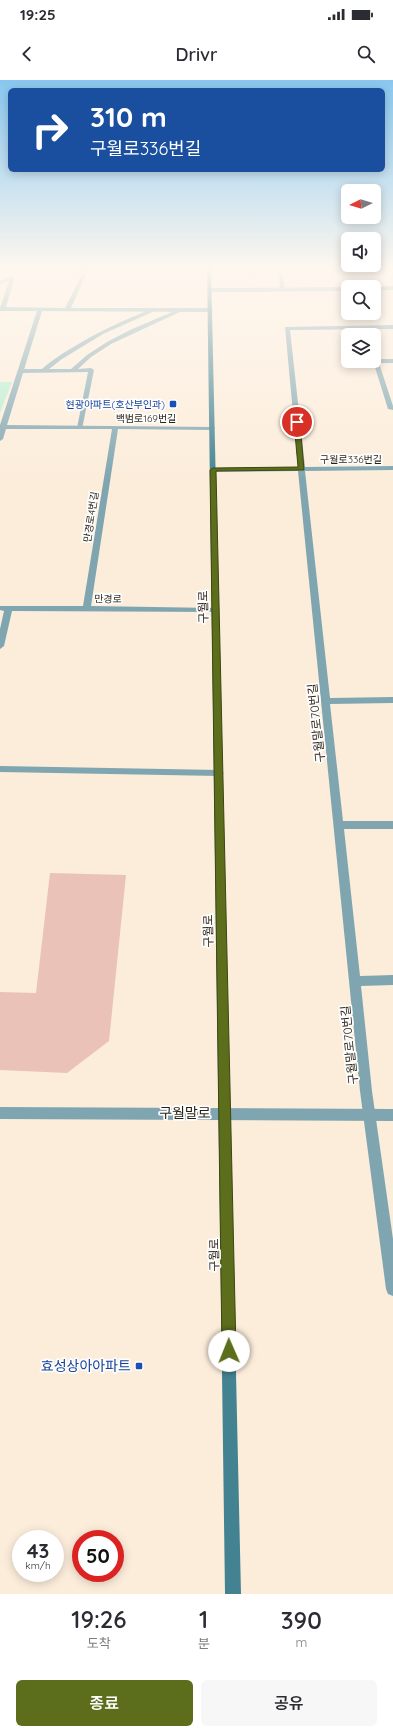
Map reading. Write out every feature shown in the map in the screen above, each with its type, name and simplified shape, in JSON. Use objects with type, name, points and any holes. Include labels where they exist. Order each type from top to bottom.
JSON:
[{"type":"main road","name":"구월로","points":[[210,339],[233,1594]]},
{"type":"street","points":[[0,440],[2,427],[31,339]]},
{"type":"street","points":[[44,371],[61,357],[90,339]]},
{"type":"street","points":[[67,371],[73,370],[89,356],[118,339]]},
{"type":"street","name":"구월말로70번길","points":[[288,339],[369,1115]]},
{"type":"street","points":[[381,359],[393,361]]},
{"type":"street","points":[[378,368],[391,409]]},
{"type":"street","points":[[21,371],[91,370],[80,428]]},
{"type":"street","name":"백범로169번길","points":[[2,427],[212,428]]},
{"type":"street","name":"만경로4번길","points":[[87,609],[115,428]]},
{"type":"street","name":"구월로336번길","points":[[213,470],[393,468]]},
{"type":"street","name":"만경로","points":[[0,608],[216,610]]},
{"type":"street","points":[[0,646],[9,608]]},
{"type":"street","points":[[326,701],[393,700]]},
{"type":"street","points":[[0,769],[219,773]]},
{"type":"street","points":[[339,825],[393,824]]},
{"type":"street","points":[[354,980],[393,980]]},
{"type":"street","name":"구월말로","points":[[0,1113],[393,1115]]},
{"type":"street","points":[[369,1115],[393,1289]]},
{"type":"green space","points":[[0,382],[12,382],[0,413]]},
{"type":"building","points":[[50,873],[126,875],[109,1041],[67,1073],[0,1070],[0,992],[36,993]]},
{"type":"place","name":"현광아파트(호산부인과)","points":[[173,404]]},
{"type":"place","name":"효성상아아파트","points":[[139,1366]]},
{"type":"route","points":[[229,1351],[213,470],[302,469],[297,422]]}]
